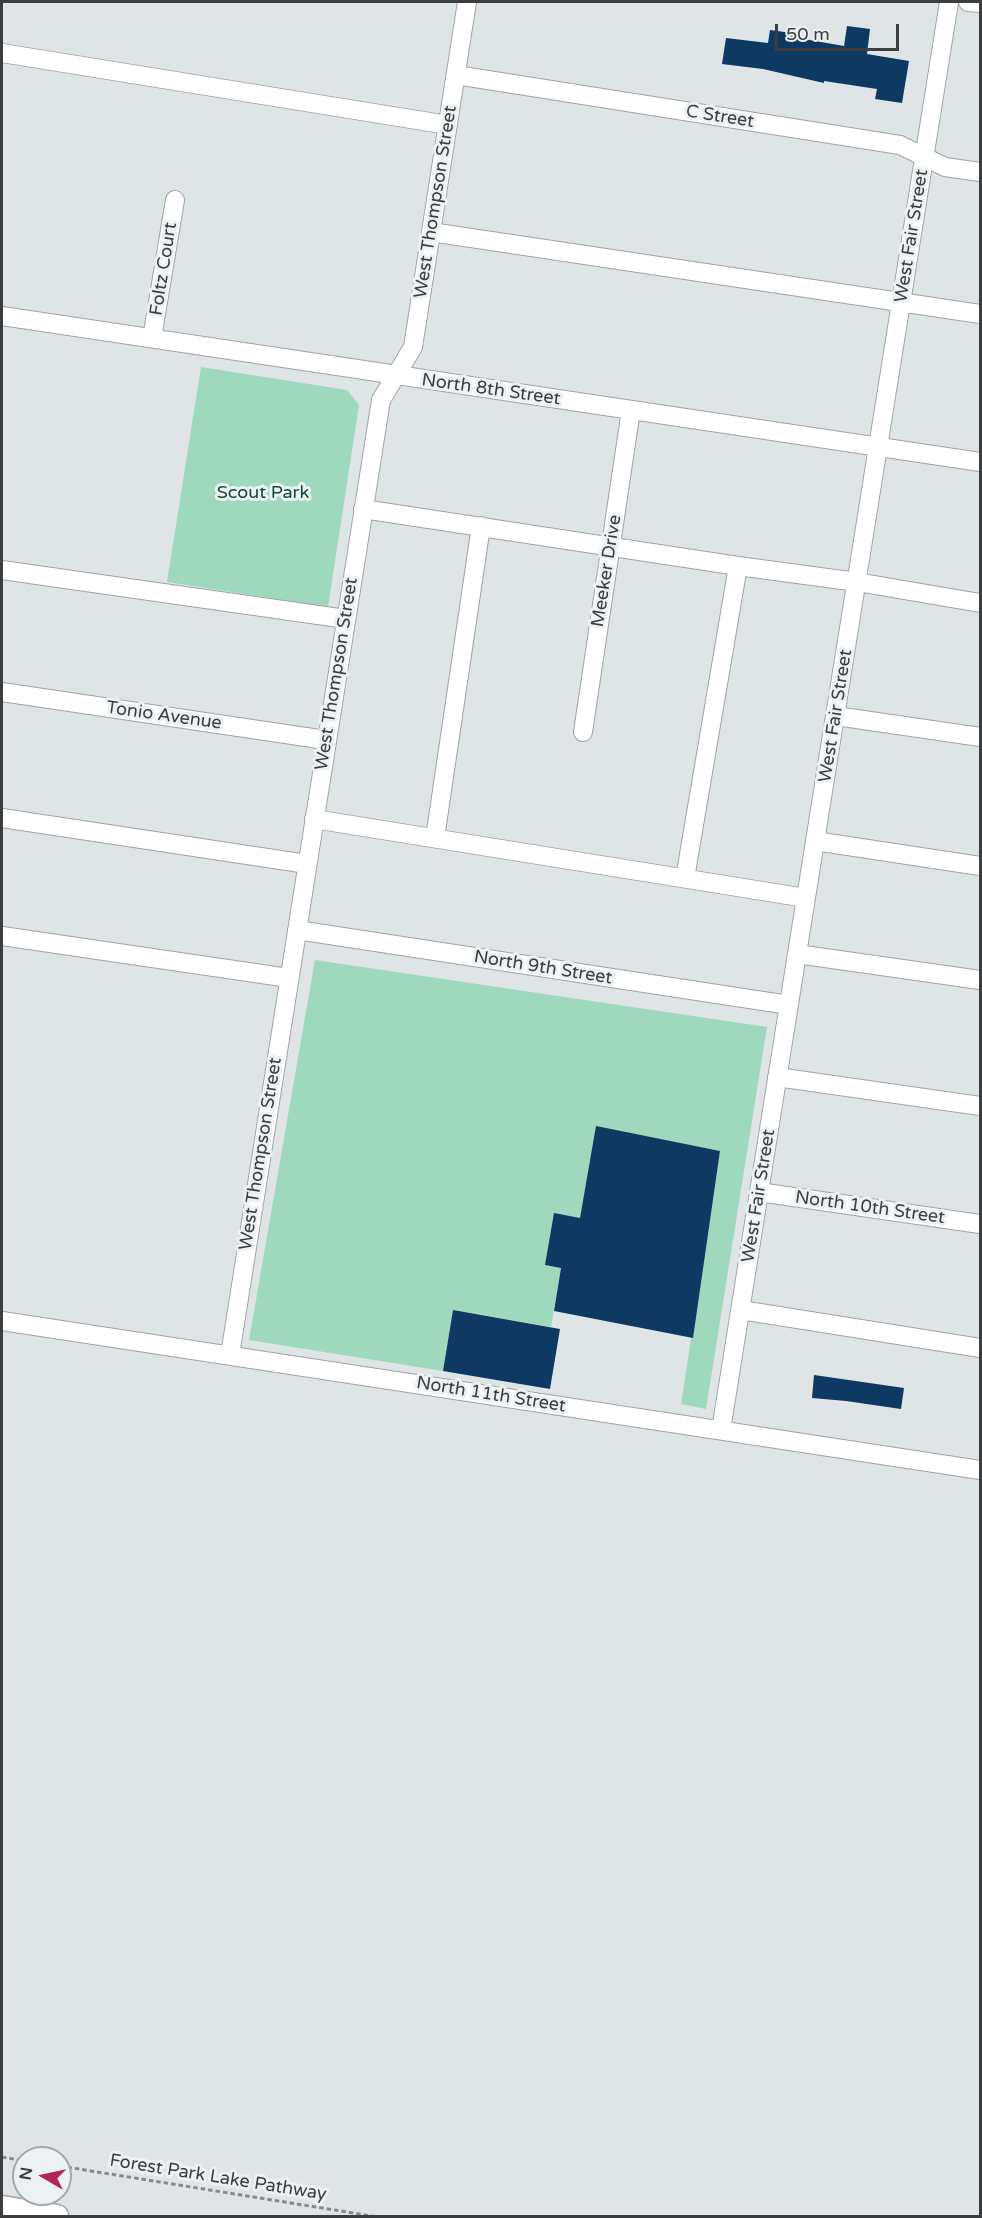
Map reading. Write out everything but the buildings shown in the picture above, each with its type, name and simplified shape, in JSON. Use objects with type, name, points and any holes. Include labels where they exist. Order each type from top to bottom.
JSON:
[{"type":"main road","points":[[2,2207],[57,2217]]},
{"type":"street","name":"West Thompson Street","points":[[230,1355],[381,400],[413,347],[456,75],[464,2]]},
{"type":"street","name":"West Fair Street","points":[[721,1430],[949,2]]},
{"type":"street","points":[[968,2],[981,3]]},
{"type":"street","points":[[2,53],[448,125]]},
{"type":"street","name":"C Street","points":[[456,75],[900,145],[945,167],[981,172]]},
{"type":"street","name":"Foltz Court","points":[[152,338],[175,200]]},
{"type":"street","points":[[431,232],[981,314]]},
{"type":"street","name":"North 8th Street","points":[[2,316],[981,462]]},
{"type":"street","name":"Meeker Drive","points":[[583,732],[631,411]]},
{"type":"street","points":[[363,509],[857,582],[981,603]]},
{"type":"street","points":[[435,838],[481,526]]},
{"type":"street","points":[[685,878],[738,566]]},
{"type":"street","points":[[2,570],[345,619]]},
{"type":"street","name":"Tonio Avenue","points":[[2,692],[326,740]]},
{"type":"street","points":[[836,716],[981,737]]},
{"type":"street","points":[[2,818],[307,864]]},
{"type":"street","points":[[314,819],[806,898]]},
{"type":"street","points":[[816,841],[981,866]]},
{"type":"street","name":"North 9th Street","points":[[297,930],[789,1005]]},
{"type":"street","points":[[2,936],[289,978]]},
{"type":"street","points":[[797,954],[981,980]]},
{"type":"street","points":[[777,1077],[981,1106]]},
{"type":"street","name":"North 10th Street","points":[[759,1192],[981,1224]]},
{"type":"street","points":[[741,1310],[981,1348]]},
{"type":"street","name":"North 11th Street","points":[[2,1321],[981,1470]]},
{"type":"path","name":"Forest Park Lake Pathway","points":[[72,2168],[372,2217]]},
{"type":"green space","name":"Scout Park","points":[[201,367],[347,390],[359,405],[328,607],[167,582]]},
{"type":"green space","points":[[315,960],[767,1027],[706,1409],[681,1404],[720,1151],[597,1127],[580,1218],[545,1265],[561,1268],[551,1327],[453,1310],[443,1371],[249,1340]]}]
